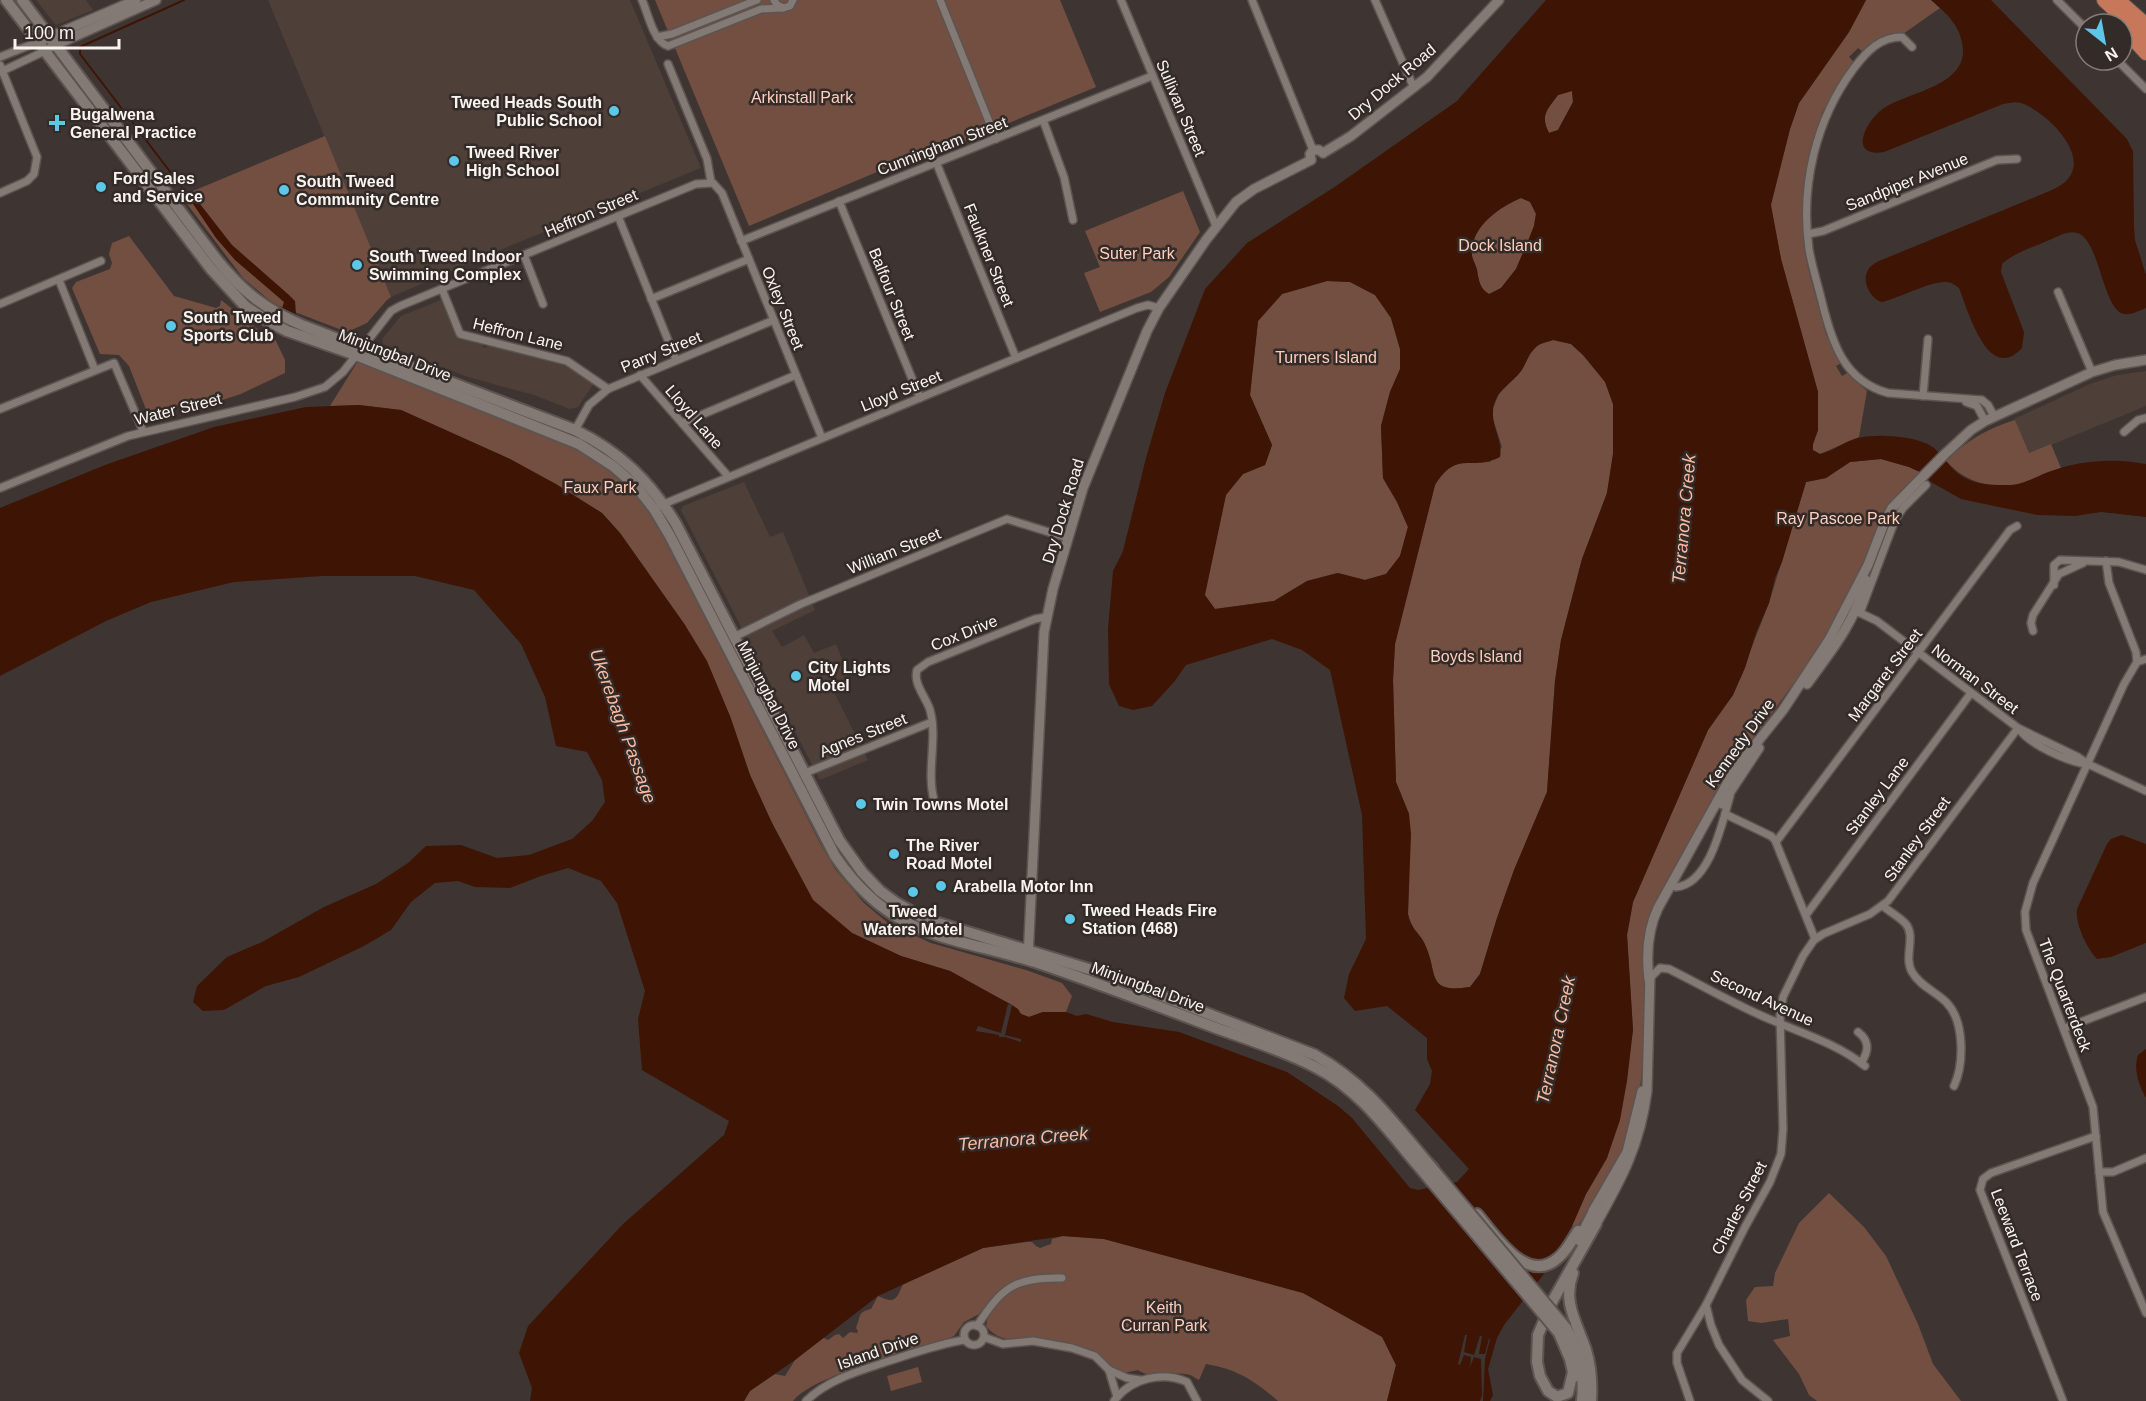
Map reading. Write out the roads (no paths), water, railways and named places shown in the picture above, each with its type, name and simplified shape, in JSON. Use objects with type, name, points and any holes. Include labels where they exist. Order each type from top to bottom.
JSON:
[{"type":"highway","points":[[2102,0],[2111,12]]},
{"type":"highway","points":[[2102,0],[2146,39]]},
{"type":"highway","points":[[2118,0],[2146,25]]},
{"type":"highway","points":[[2129,0],[2146,15]]},
{"type":"highway","points":[[2134,40],[2146,53]]},
{"type":"main road","name":"Minjungbal Drive","points":[[6,0],[47,44]]},
{"type":"main road","name":"Minjungbal Drive","points":[[22,0],[47,44],[211,269],[235,297],[266,320],[287,331],[359,352],[576,430],[616,453],[636,471],[659,506],[679,529],[804,773],[843,846],[862,872],[880,891],[905,909],[933,922],[1029,955]]},
{"type":"main road","name":"Minjungbal Drive","points":[[359,352],[579,444],[613,466],[659,506],[685,564],[812,813],[836,856],[854,881],[882,908],[912,926],[937,937],[1029,955],[1105,974],[1315,1055],[1341,1070],[1361,1086],[1423,1165],[1562,1330]]},
{"type":"main road","points":[[1423,1165],[1446,1177],[1514,1256],[1529,1266],[1539,1267],[1557,1260],[1578,1231]]},
{"type":"main road","points":[[1546,1401],[1532,1362],[1534,1330],[1596,1207]]},
{"type":"main road","points":[[1573,1371],[1568,1393],[1557,1397],[1548,1391],[1537,1362],[1538,1335],[1552,1302],[1596,1224]]},
{"type":"main road","points":[[1591,1401],[1590,1365],[1572,1317],[1569,1297],[1572,1276],[1596,1224]]},
{"type":"main road","points":[[1562,1330],[1573,1371],[1575,1401]]},
{"type":"main road","points":[[1562,1330],[1579,1356],[1583,1370],[1582,1401]]},
{"type":"street","points":[[0,193],[27,181],[34,174],[37,157],[1,70],[47,44],[136,0]]},
{"type":"street","points":[[0,57],[47,44],[156,0]]},
{"type":"street","points":[[642,0],[657,37],[666,45],[672,45],[761,9],[790,6],[793,0]]},
{"type":"street","points":[[657,37],[672,34],[757,0]]},
{"type":"street","points":[[774,0],[778,6],[783,8]]},
{"type":"street","points":[[940,0],[996,139]]},
{"type":"street","name":"Sullivan Street","points":[[1121,0],[1216,226]]},
{"type":"street","points":[[1252,0],[1316,154]]},
{"type":"street","points":[[1375,0],[1414,88]]},
{"type":"street","points":[[1486,0],[1490,10]]},
{"type":"street","name":"Dry Dock Road","points":[[1029,955],[1040,690],[1046,617],[1091,467],[1138,351],[1159,308],[1216,226],[1233,206],[1247,194],[1316,154],[1344,141],[1414,88],[1434,70],[1499,0]]},
{"type":"street","points":[[2057,0],[2074,17]]},
{"type":"street","points":[[1912,47],[1902,37],[1881,41],[1859,62],[1836,96],[1821,126],[1811,167],[1806,211],[1812,264],[1827,324],[1845,364],[1857,378],[1875,389],[1888,393],[1982,400],[1995,416]]},
{"type":"street","points":[[668,64],[707,159],[711,182]]},
{"type":"street","points":[[2128,72],[2146,89]]},
{"type":"street","name":"Cunningham Street","points":[[741,241],[1152,76]]},
{"type":"street","points":[[1043,120],[1064,177],[1073,220]]},
{"type":"street","name":"Sandpiper Avenue","points":[[1808,234],[1823,231],[1997,160],[2017,159]]},
{"type":"street","name":"Faulkner Street","points":[[936,162],[1016,358]]},
{"type":"street","name":"Heffron Street","points":[[359,352],[391,311],[696,184],[711,182]]},
{"type":"street","name":"Oxley Street","points":[[711,182],[720,189],[822,438]]},
{"type":"street","name":"Balfour Street","points":[[839,201],[920,398]]},
{"type":"street","points":[[618,216],[676,360]]},
{"type":"street","points":[[524,255],[543,304]]},
{"type":"street","points":[[651,299],[749,259]]},
{"type":"street","points":[[0,304],[101,261]]},
{"type":"street","points":[[59,280],[95,370]]},
{"type":"street","name":"Heffron Lane","points":[[442,289],[460,334],[567,361],[608,388]]},
{"type":"street","points":[[2058,292],[2092,372]]},
{"type":"street","name":"Lloyd Street","points":[[659,506],[1143,306],[1159,308]]},
{"type":"street","name":"Parry Street","points":[[576,430],[589,405],[608,388],[774,320]]},
{"type":"street","points":[[1923,396],[1928,339]]},
{"type":"street","name":"Water Street","points":[[0,488],[143,431],[309,393],[325,387],[334,381],[359,352]]},
{"type":"street","name":"Kennedy Drive","points":[[1649,980],[1648,938],[1658,908],[1734,771],[1783,710],[1822,651],[1868,566],[1888,514],[1898,501],[1923,482],[1945,454],[1984,421],[2092,372],[2115,365],[2146,360]]},
{"type":"street","points":[[0,409],[114,363],[143,431]]},
{"type":"street","name":"Lloyd Lane","points":[[640,375],[728,476]]},
{"type":"street","points":[[682,423],[796,375]]},
{"type":"street","points":[[1943,398],[1976,405],[1984,421]]},
{"type":"street","points":[[2124,432],[2138,420],[2146,418]]},
{"type":"street","points":[[1822,651],[1838,634],[1851,611],[1858,612],[1892,526],[1923,482]]},
{"type":"street","name":"William Street","points":[[734,637],[801,604],[1007,519],[1068,538]]},
{"type":"street","name":"Margaret Street","points":[[1776,842],[2010,530],[2017,526]]},
{"type":"street","points":[[2106,561],[2108,580],[2133,642],[2137,663],[2146,659]]},
{"type":"street","points":[[2054,585],[2056,562],[2106,561],[2146,570]]},
{"type":"street","points":[[2033,631],[2032,615],[2054,585],[2059,574],[2092,562]]},
{"type":"street","name":"Kennedy Drive","points":[[1596,1224],[1623,1177],[1637,1143],[1646,1100],[1649,980],[1654,930],[1662,910],[1718,809],[1740,775],[1858,612],[1868,566]]},
{"type":"street","name":"Norman Street","points":[[1858,612],[1877,621],[2018,728],[2146,791]]},
{"type":"street","name":"Cox Drive","points":[[934,800],[930,780],[932,722],[930,709],[916,679],[917,670],[921,666],[1035,619],[1046,617]]},
{"type":"street","name":"The Quarterdeck","points":[[2137,663],[2124,684],[2033,883],[2025,912],[2026,930],[2032,948],[2065,1028],[2093,1107],[2103,1212],[2146,1313]]},
{"type":"street","name":"Stanley Lane","points":[[1806,915],[1971,693]]},
{"type":"street","name":"Agnes Street","points":[[804,773],[932,722]]},
{"type":"street","name":"Stanley Street","points":[[1815,939],[1883,906],[2018,728]]},
{"type":"street","points":[[1676,887],[1686,885],[1707,862],[1716,842],[1731,792],[1740,775]]},
{"type":"street","points":[[1725,814],[1771,837],[1776,842],[1815,939]]},
{"type":"street","points":[[1883,906],[1905,923],[1909,929],[1908,960],[1913,973],[1923,985],[1946,1001],[1954,1013],[1960,1041],[1960,1065],[1954,1086]]},
{"type":"street","name":"Charles Street","points":[[1690,1401],[1677,1363],[1677,1353],[1706,1305],[1770,1182],[1781,1154],[1783,1130],[1780,1023],[1783,997],[1803,956],[1815,939]]},
{"type":"street","name":"Second Avenue","points":[[1649,980],[1657,970],[1663,967],[1669,969],[1760,1015],[1850,1055],[1863,1065],[1868,1045],[1858,1032]]},
{"type":"street","points":[[2065,1028],[2146,997]]},
{"type":"street","name":"Kennedy Drive","points":[[1596,1207],[1627,1152],[1647,1063]]},
{"type":"street","name":"Leeward Terrace","points":[[2063,1401],[1980,1190],[1983,1179],[1991,1173],[2096,1136]]},
{"type":"street","points":[[2099,1172],[2113,1172],[2146,1158]]},
{"type":"street","points":[[1578,1231],[1596,1207]]},
{"type":"street","points":[[977,1326],[983,1331],[984,1337],[974,1346],[964,1340],[964,1333],[967,1328],[977,1326],[999,1295],[1036,1277],[1062,1278]]},
{"type":"street","points":[[1706,1305],[1719,1345],[1742,1380],[1768,1401]]},
{"type":"street","points":[[984,1337],[1003,1344],[1033,1341],[1072,1348],[1095,1356],[1109,1370],[1127,1378],[1140,1380],[1167,1376],[1182,1380],[1187,1382],[1197,1401]]},
{"type":"street","name":"Island Drive","points":[[806,1401],[835,1380],[921,1350],[964,1340]]},
{"type":"street","points":[[1109,1370],[1116,1399],[1140,1380]]},
{"type":"water","points":[[1546,0],[1866,0],[1849,32],[1799,103],[1771,205],[1781,259],[1818,392],[1818,430],[1813,450],[1820,454],[1853,439],[1866,437],[1909,438],[1934,448],[1962,476],[1972,481],[1992,485],[2019,484],[2062,467],[2086,462],[2122,461],[2146,464],[2146,517],[2101,512],[2075,516],[2037,515],[1961,499],[1931,482],[1920,472],[1881,459],[1850,462],[1826,478],[1806,482],[1769,603],[1756,633],[1745,668],[1733,695],[1708,730],[1633,902],[1627,935],[1633,1030],[1620,1120],[1607,1158],[1586,1194],[1572,1226],[1543,1275],[1504,1325],[1497,1338],[1488,1369],[1493,1395],[1490,1401],[1387,1401],[1396,1365],[1382,1337],[1303,1293],[1104,1239],[1063,1236],[983,1248],[878,1296],[795,1360],[750,1391],[744,1401],[530,1401],[532,1388],[519,1353],[528,1326],[623,1224],[724,1135],[729,1121],[642,1070],[638,1019],[645,991],[617,903],[601,881],[568,868],[510,888],[475,887],[458,881],[435,883],[411,902],[391,930],[364,946],[299,977],[266,986],[224,1010],[203,1011],[193,1002],[197,986],[227,957],[262,942],[324,907],[376,884],[408,863],[426,846],[461,845],[497,858],[529,855],[572,839],[592,821],[605,802],[602,780],[587,752],[556,746],[545,697],[521,644],[474,590],[415,576],[322,576],[234,582],[151,602],[106,621],[0,676],[0,508],[105,465],[214,427],[306,407],[359,405],[401,410],[510,459],[602,513],[620,533],[685,625],[707,661],[730,716],[750,775],[772,823],[813,900],[852,933],[901,956],[950,971],[1012,1005],[1021,1014],[1029,1017],[1043,1012],[1066,1012],[1077,1016],[1086,1014],[1113,1022],[1179,1032],[1287,1072],[1352,1118],[1410,1188],[1418,1190],[1457,1182],[1469,1169],[1415,1110],[1430,1084],[1432,1071],[1427,1059],[1427,1038],[1387,1006],[1355,1011],[1344,998],[1349,974],[1366,939],[1362,815],[1330,670],[1302,650],[1272,639],[1186,665],[1152,706],[1133,710],[1119,706],[1109,684],[1108,629],[1113,571],[1123,551],[1165,393],[1205,289],[1247,243],[1336,186],[1457,101]],"holes":[[[1572,91],[1573,102],[1558,130],[1549,133],[1545,117],[1558,95]],[[1521,198],[1530,202],[1536,214],[1534,226],[1516,269],[1501,288],[1489,294],[1480,284],[1472,256],[1472,246],[1480,228],[1504,207]],[[1327,281],[1350,282],[1375,295],[1391,318],[1400,349],[1400,369],[1390,392],[1381,426],[1383,478],[1408,527],[1400,556],[1386,574],[1365,580],[1338,573],[1307,581],[1274,601],[1215,609],[1205,595],[1226,495],[1243,474],[1265,465],[1272,445],[1250,395],[1258,321],[1282,294]],[[1553,340],[1571,344],[1605,382],[1613,404],[1613,454],[1607,493],[1582,559],[1561,640],[1555,681],[1547,792],[1514,870],[1480,974],[1470,987],[1446,988],[1436,980],[1426,947],[1408,914],[1411,834],[1409,814],[1396,782],[1393,680],[1395,644],[1435,485],[1443,474],[1458,464],[1480,463],[1500,457],[1500,445],[1493,418],[1496,398],[1517,376],[1533,350],[1540,344]]]},
{"type":"water","points":[[1931,0],[1991,0],[2127,139],[2133,151],[2135,240],[2146,275],[2146,308],[2127,314],[2117,309],[2111,300],[2091,247],[2085,238],[2073,232],[2023,251],[2002,264],[2001,272],[2024,332],[2022,348],[2010,357],[1999,357],[1989,351],[1974,326],[1959,288],[1951,283],[1932,284],[1882,302],[1871,294],[1866,285],[1866,275],[1874,264],[2052,190],[2066,181],[2074,166],[2073,155],[2068,143],[2051,122],[2030,107],[2016,102],[2003,104],[1884,152],[1873,152],[1866,149],[1863,137],[1877,114],[1894,102],[1945,80],[1955,72],[1961,62],[1962,41],[1956,27]]},
{"type":"water","points":[[181,186],[200,204],[232,245],[295,301],[296,314],[282,308],[284,302],[235,260],[216,238]]},
{"type":"water","points":[[2122,835],[2146,844],[2146,943],[2111,957],[2097,959],[2082,936],[2077,909],[2107,844],[2111,839]]},
{"type":"water","points":[[2146,1049],[2146,1098],[2139,1083],[2136,1066],[2138,1055]]},
{"type":"waterway","points":[[181,186],[80,54],[80,47],[184,0]]},
{"type":"place","name":"Tweed Heads South Public School","points":[[614,111]]},
{"type":"place","name":"Bugalwena General Practice","points":[[57,123]]},
{"type":"place","name":"Tweed River High School","points":[[454,161]]},
{"type":"place","name":"Ford Sales and Service","points":[[101,187]]},
{"type":"place","name":"South Tweed Community Centre","points":[[284,190]]},
{"type":"place","name":"South Tweed Indoor Swimming Complex","points":[[357,265]]},
{"type":"place","name":"South Tweed Sports Club","points":[[171,326]]},
{"type":"place","name":"City Lights Motel","points":[[796,676]]},
{"type":"place","name":"Twin Towns Motel","points":[[861,804]]},
{"type":"place","name":"The River Road Motel","points":[[894,854]]},
{"type":"place","name":"Arabella Motor Inn","points":[[941,886]]},
{"type":"place","name":"Tweed Waters Motel","points":[[913,892]]},
{"type":"place","name":"Tweed Heads Fire Station (468)","points":[[1070,919]]},
{"type":"park label","name":"Arkinstall Park","points":[[802,97]]},
{"type":"park label","name":"Dock Island","points":[[1500,245]]},
{"type":"park label","name":"Suter Park","points":[[1137,253]]},
{"type":"park label","name":"Turners Island","points":[[1326,357]]},
{"type":"park label","name":"Faux Park","points":[[600,487]]},
{"type":"park label","name":"Ray Pascoe Park","points":[[1838,518]]},
{"type":"park label","name":"Boyds Island","points":[[1476,656]]},
{"type":"park label","name":"Keith Curran Park","points":[[1164,1316]]},
{"type":"water label","name":"Terranora Creek","points":[[1684,519]]},
{"type":"water label","name":"Ukerebagh Passage","points":[[623,726]]},
{"type":"water label","name":"Terranora Creek","points":[[1556,1040]]},
{"type":"water label","name":"Terranora Creek","points":[[1023,1139]]}]
